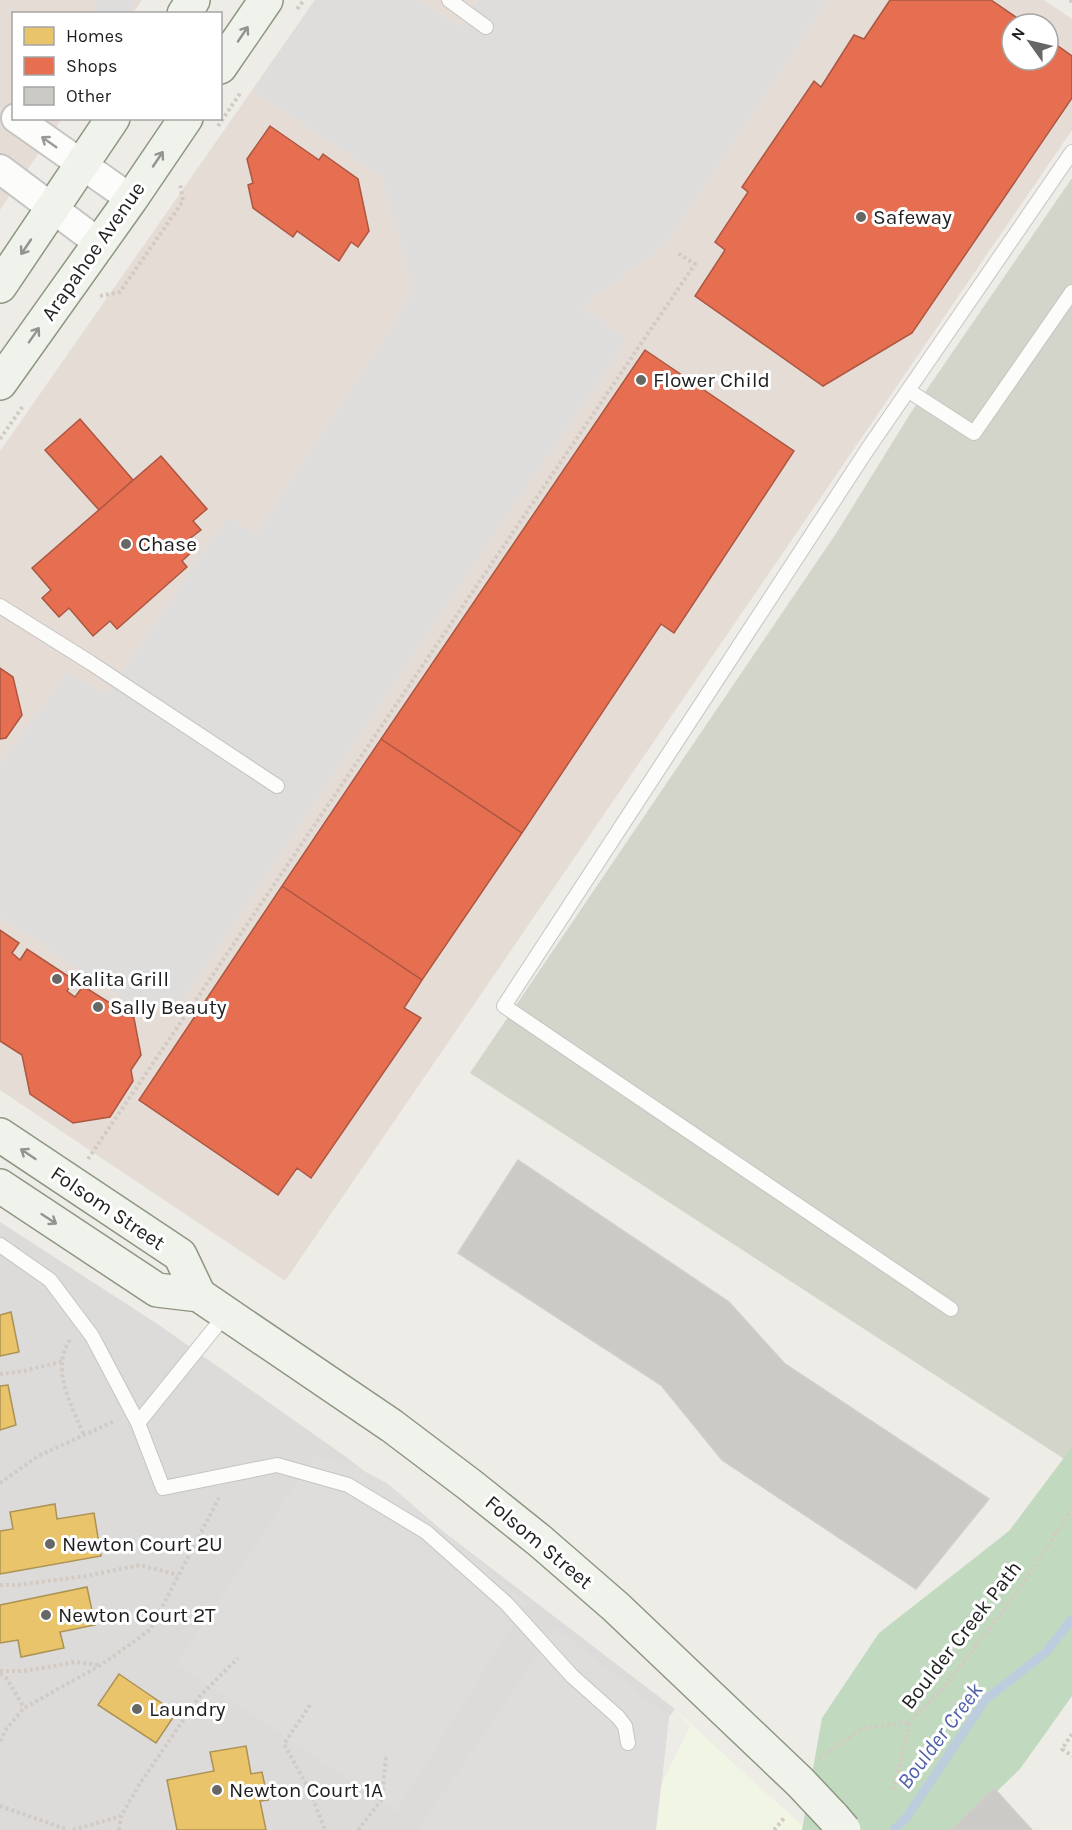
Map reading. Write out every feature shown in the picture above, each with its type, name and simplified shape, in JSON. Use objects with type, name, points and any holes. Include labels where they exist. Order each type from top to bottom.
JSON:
[{"type":"main road","points":[[222,64],[266,0]]},
{"type":"main road","points":[[0,286],[112,120]]},
{"type":"main road","name":"Arapahoe Avenue","points":[[0,383],[185,120]]},
{"type":"main road","name":"Folsom Street","points":[[0,1135],[180,1255],[199,1295]]},
{"type":"main road","name":"Folsom Street","points":[[0,1186],[157,1290],[199,1295],[392,1426],[470,1485],[540,1541],[662,1650],[800,1782],[839,1823]]},
{"type":"street","points":[[19,120],[131,199]]},
{"type":"street","points":[[0,169],[99,243]]},
{"type":"lane","points":[[449,0],[486,27]]},
{"type":"lane","points":[[951,1309],[504,1006],[867,450],[1072,152]]},
{"type":"lane","points":[[909,391],[974,433],[1072,292]]},
{"type":"lane","points":[[0,606],[277,786]]},
{"type":"lane","points":[[0,1245],[50,1280],[92,1336],[136,1418],[163,1488],[277,1465],[348,1485],[426,1532],[506,1603],[572,1676],[618,1717],[625,1726],[628,1743]]},
{"type":"lane","points":[[136,1418],[226,1314]]},
{"type":"path","points":[[96,1147],[694,264],[676,252]]},
{"type":"path","points":[[82,1322],[65,1347],[62,1368],[68,1396],[84,1435]]},
{"type":"path","points":[[0,1374],[24,1371],[63,1361]]},
{"type":"path","points":[[0,1483],[38,1456],[84,1435],[136,1418]]},
{"type":"path","points":[[0,1742],[7,1728],[24,1708],[101,1665],[150,1630],[232,1473]]},
{"type":"path","name":"Boulder Creek Path","points":[[893,1790],[910,1722],[944,1688],[1011,1601],[1072,1509]]},
{"type":"path","points":[[0,1586],[86,1576],[140,1565],[178,1575]]},
{"type":"path","points":[[119,1830],[121,1816],[139,1785],[199,1697],[238,1658]]},
{"type":"path","points":[[0,1672],[24,1671],[76,1662],[101,1665]]},
{"type":"path","points":[[0,1672],[8,1679],[24,1708]]},
{"type":"path","points":[[310,1705],[284,1744],[310,1791],[325,1830]]},
{"type":"path","points":[[800,1782],[818,1763],[820,1757],[863,1728],[910,1722]]},
{"type":"path","points":[[1072,1734],[1062,1749],[1072,1756]]},
{"type":"path","points":[[358,1830],[382,1799],[386,1755]]},
{"type":"path","points":[[0,1806],[70,1830],[121,1816]]},
{"type":"path","points":[[774,1830],[785,1817]]},
{"type":"shaded area","points":[[0,0],[142,0],[134,12],[12,12],[12,120],[61,120],[0,210]]},
{"type":"shaded area","points":[[93,0],[136,0],[128,12],[97,12]]},
{"type":"shaded area","points":[[315,0],[1044,0],[1072,19],[1072,130],[285,1281],[0,1090],[0,451]]},
{"type":"shaded area","points":[[315,0],[421,0],[460,28],[479,0],[827,0],[667,243],[582,307],[627,339],[174,1013],[152,999],[145,1013],[0,917],[0,765],[67,670],[107,695],[227,516],[257,534],[414,290],[381,176],[252,91]]},
{"type":"shaded area","points":[[1072,178],[1072,1464],[470,1073],[837,532],[910,414]]},
{"type":"shaded area","points":[[0,1222],[159,1325],[346,1457],[675,1709],[669,1717],[656,1830],[0,1830]]},
{"type":"shaded area","points":[[314,1455],[348,1463],[387,1483],[527,1603],[396,1812],[177,1664]]},
{"type":"shaded area","points":[[556,1628],[669,1717],[656,1830],[418,1830]]},
{"type":"shaded area","points":[[675,1709],[808,1830],[639,1830],[690,1726]]},
{"type":"green space","points":[[1072,1447],[1072,1696],[1020,1769],[957,1830],[802,1830],[822,1718],[879,1633],[1009,1531]]},
{"type":"building: Homes","points":[[11,1312],[19,1352],[0,1356],[0,1315]]},
{"type":"building: Homes","points":[[8,1385],[16,1425],[0,1430],[0,1386]]},
{"type":"building: Homes","name":"Newton Court 2U","points":[[55,1504],[57,1519],[94,1513],[101,1556],[0,1574],[0,1531],[13,1529],[10,1512]]},
{"type":"building: Homes","name":"Newton Court 2T","points":[[87,1587],[95,1625],[60,1632],[64,1648],[21,1657],[18,1640],[0,1643],[0,1605]]},
{"type":"building: Homes","name":"Laundry","points":[[119,1674],[176,1713],[156,1743],[98,1705]]},
{"type":"building: Homes","name":"Newton Court 1A","points":[[246,1746],[251,1774],[262,1772],[268,1800],[260,1801],[266,1830],[177,1830],[167,1780],[214,1771],[210,1752]]},
{"type":"building: Shops","name":"Safeway","points":[[890,0],[991,0],[1008,12],[1000,12],[1000,72],[1060,72],[1060,48],[1072,56],[1072,98],[912,333],[823,386],[695,296],[725,250],[715,242],[748,192],[742,187],[814,81],[821,87],[854,35],[864,39]]},
{"type":"building: Shops","points":[[270,126],[319,160],[323,154],[358,179],[369,231],[358,247],[351,242],[339,261],[297,231],[293,237],[253,208],[248,185],[253,183],[247,159]]},
{"type":"building: Shops","points":[[645,350],[794,451],[674,633],[661,624],[522,833],[381,739]]},
{"type":"building: Shops","points":[[80,419],[133,480],[99,510],[45,450]]},
{"type":"building: Shops","name":"Chase","points":[[161,456],[207,509],[193,521],[201,530],[188,540],[196,548],[182,561],[187,567],[117,629],[110,621],[93,636],[69,608],[59,617],[42,598],[51,590],[32,568]]},
{"type":"building: Shops","points":[[0,668],[13,677],[22,715],[6,738],[0,739]]},
{"type":"building: Shops","points":[[381,739],[522,833],[422,980],[282,886]]},
{"type":"building: Shops","points":[[282,886],[422,980],[404,1008],[421,1018],[311,1178],[297,1168],[278,1195],[139,1100]]},
{"type":"building: Shops","points":[[0,930],[19,943],[12,953],[20,960],[27,949],[74,980],[67,991],[75,997],[83,986],[134,1018],[141,1055],[131,1070],[133,1081],[110,1117],[73,1123],[30,1094],[22,1055],[0,1041]]},
{"type":"building: Other","points":[[518,1160],[729,1302],[785,1364],[989,1499],[916,1589],[722,1460],[661,1385],[458,1253]]},
{"type":"building: Other","points":[[994,1788],[1032,1830],[951,1830]]},
{"type":"waterway","name":"Boulder Creek","points":[[894,1830],[906,1818],[985,1700],[1046,1652],[1072,1619]]},
{"type":"place","name":"Safeway","points":[[861,217]]},
{"type":"place","name":"Flower Child","points":[[641,380]]},
{"type":"place","name":"Chase","points":[[126,544]]},
{"type":"place","name":"Kalita Grill","points":[[57,979]]},
{"type":"place","name":"Sally Beauty","points":[[98,1007]]},
{"type":"place","name":"Newton Court 2U","points":[[50,1544]]},
{"type":"place","name":"Newton Court 2T","points":[[46,1615]]},
{"type":"place","name":"Laundry","points":[[137,1709]]},
{"type":"place","name":"Newton Court 1A","points":[[217,1790]]}]
